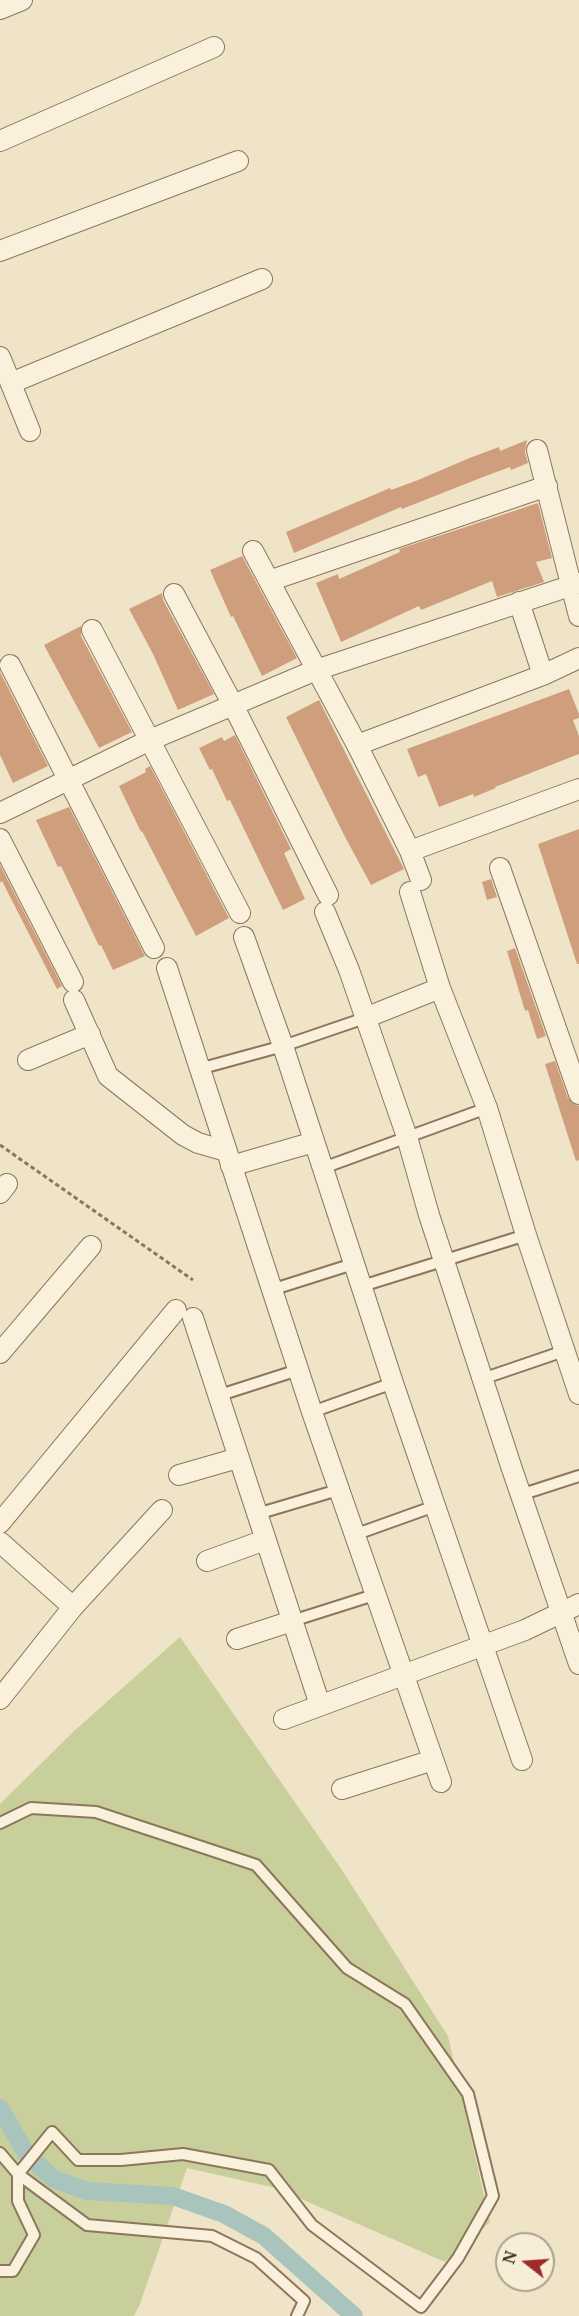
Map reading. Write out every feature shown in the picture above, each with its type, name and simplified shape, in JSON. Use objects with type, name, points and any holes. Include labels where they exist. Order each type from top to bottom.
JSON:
[{"type":"street","points":[[0,9],[22,0]]},
{"type":"street","points":[[0,141],[214,47]]},
{"type":"street","points":[[0,251],[238,161]]},
{"type":"street","points":[[11,383],[262,279]]},
{"type":"street","points":[[0,357],[30,431]]},
{"type":"street","points":[[537,450],[575,584],[579,616]]},
{"type":"street","points":[[269,581],[547,486]]},
{"type":"street","points":[[253,551],[357,745],[410,851],[440,988],[487,1108],[579,1394]]},
{"type":"street","points":[[0,813],[150,740],[316,670],[575,584]]},
{"type":"street","points":[[174,594],[233,705],[326,904],[407,1137],[520,1495],[570,1608],[579,1664]]},
{"type":"street","points":[[519,602],[543,675]]},
{"type":"street","points":[[92,630],[240,913]]},
{"type":"street","points":[[357,745],[543,675],[579,658]]},
{"type":"street","points":[[10,665],[154,948]]},
{"type":"street","points":[[410,851],[579,789]]},
{"type":"street","points":[[0,839],[74,991],[108,1076],[183,1135],[229,1159],[314,1142]]},
{"type":"street","points":[[500,868],[571,1043],[579,1094]]},
{"type":"street","points":[[244,937],[283,1046],[353,1264],[522,1760]]},
{"type":"street","points":[[167,968],[338,1490],[441,1782]]},
{"type":"street","points":[[365,1018],[440,988]]},
{"type":"street","points":[[28,1060],[90,1034]]},
{"type":"street","points":[[0,1353],[91,1246]]},
{"type":"street","points":[[0,1523],[185,1314],[218,1396],[320,1705]]},
{"type":"street","points":[[179,1475],[238,1458]]},
{"type":"street","points":[[0,1699],[73,1607],[162,1510]]},
{"type":"street","points":[[207,1561],[265,1540]]},
{"type":"street","points":[[0,1542],[73,1607]]},
{"type":"street","points":[[284,1719],[525,1630],[570,1608]]},
{"type":"street","points":[[237,1639],[292,1621]]},
{"type":"street","points":[[342,1789],[433,1760]]},
{"type":"lane","points":[[199,1069],[283,1046],[365,1018]]},
{"type":"lane","points":[[323,1168],[487,1108]]},
{"type":"lane","points":[[362,1286],[526,1235]]},
{"type":"lane","points":[[271,1290],[353,1264]]},
{"type":"lane","points":[[482,1379],[564,1351]]},
{"type":"lane","points":[[218,1396],[298,1370]]},
{"type":"lane","points":[[312,1412],[393,1383]]},
{"type":"lane","points":[[520,1495],[579,1476]]},
{"type":"lane","points":[[257,1514],[338,1490]]},
{"type":"lane","points":[[354,1535],[435,1506]]},
{"type":"lane","points":[[292,1621],[374,1595]]},
{"type":"lane","points":[[0,1823],[32,1808],[96,1812],[256,1865],[347,1968],[405,2004],[468,2094],[493,2196],[458,2258],[421,2307],[312,2225],[269,2170],[183,2154],[121,2160],[78,2160],[52,2132],[18,2174],[18,2200],[34,2235],[13,2271],[0,2271]]},
{"type":"lane","points":[[0,2153],[18,2174],[87,2224],[212,2236],[256,2258],[304,2301],[297,2316]]},
{"type":"path","points":[[0,1145],[193,1280]]},
{"type":"green space","points":[[180,1637],[342,1870],[448,2036],[490,2222],[445,2262],[276,2188],[187,2168],[134,2316],[0,2316],[0,1804],[74,1731]]},
{"type":"building","points":[[527,440],[525,452],[528,463],[511,470],[510,467],[402,509],[401,507],[294,553],[286,532],[390,488],[391,490],[418,480],[499,447],[500,451]]},
{"type":"building","points":[[538,503],[552,558],[536,562],[544,582],[497,597],[492,581],[421,610],[419,606],[341,642],[316,583],[338,574],[339,579],[400,552],[399,549]]},
{"type":"building","points":[[242,556],[297,658],[262,676],[233,616],[231,617],[210,570]]},
{"type":"building","points":[[162,593],[163,600],[214,694],[178,710],[153,654],[129,609]]},
{"type":"building","points":[[81,626],[81,636],[132,732],[99,748],[44,645]]},
{"type":"building","points":[[0,672],[48,766],[13,783],[0,755]]},
{"type":"building","points":[[569,689],[579,714],[579,718],[573,720],[579,736],[579,754],[474,797],[473,794],[439,807],[426,774],[418,777],[407,749]]},
{"type":"building","points":[[319,700],[404,869],[371,885],[286,717]]},
{"type":"building","points":[[235,735],[291,849],[284,853],[305,899],[283,910],[230,800],[227,801],[199,748],[222,737],[224,741]]},
{"type":"building","points":[[150,766],[229,918],[196,936],[119,786],[146,772],[145,769]]},
{"type":"building","points":[[69,807],[145,956],[113,970],[61,866],[58,867],[36,820]]},
{"type":"building","points":[[579,829],[579,964],[577,964],[538,844]]},
{"type":"building","points":[[0,865],[62,986],[57,989],[2,881],[0,883]]},
{"type":"building","points":[[491,879],[497,897],[487,900],[482,882]]},
{"type":"building","points":[[515,948],[546,1036],[537,1039],[528,1010],[525,1011],[507,951]]},
{"type":"building","points":[[555,1061],[568,1098],[579,1106],[579,1160],[576,1161],[545,1064]]},
{"type":"waterway","points":[[0,2108],[27,2155],[54,2179],[87,2191],[173,2196],[224,2214],[264,2236],[354,2316]]}]
